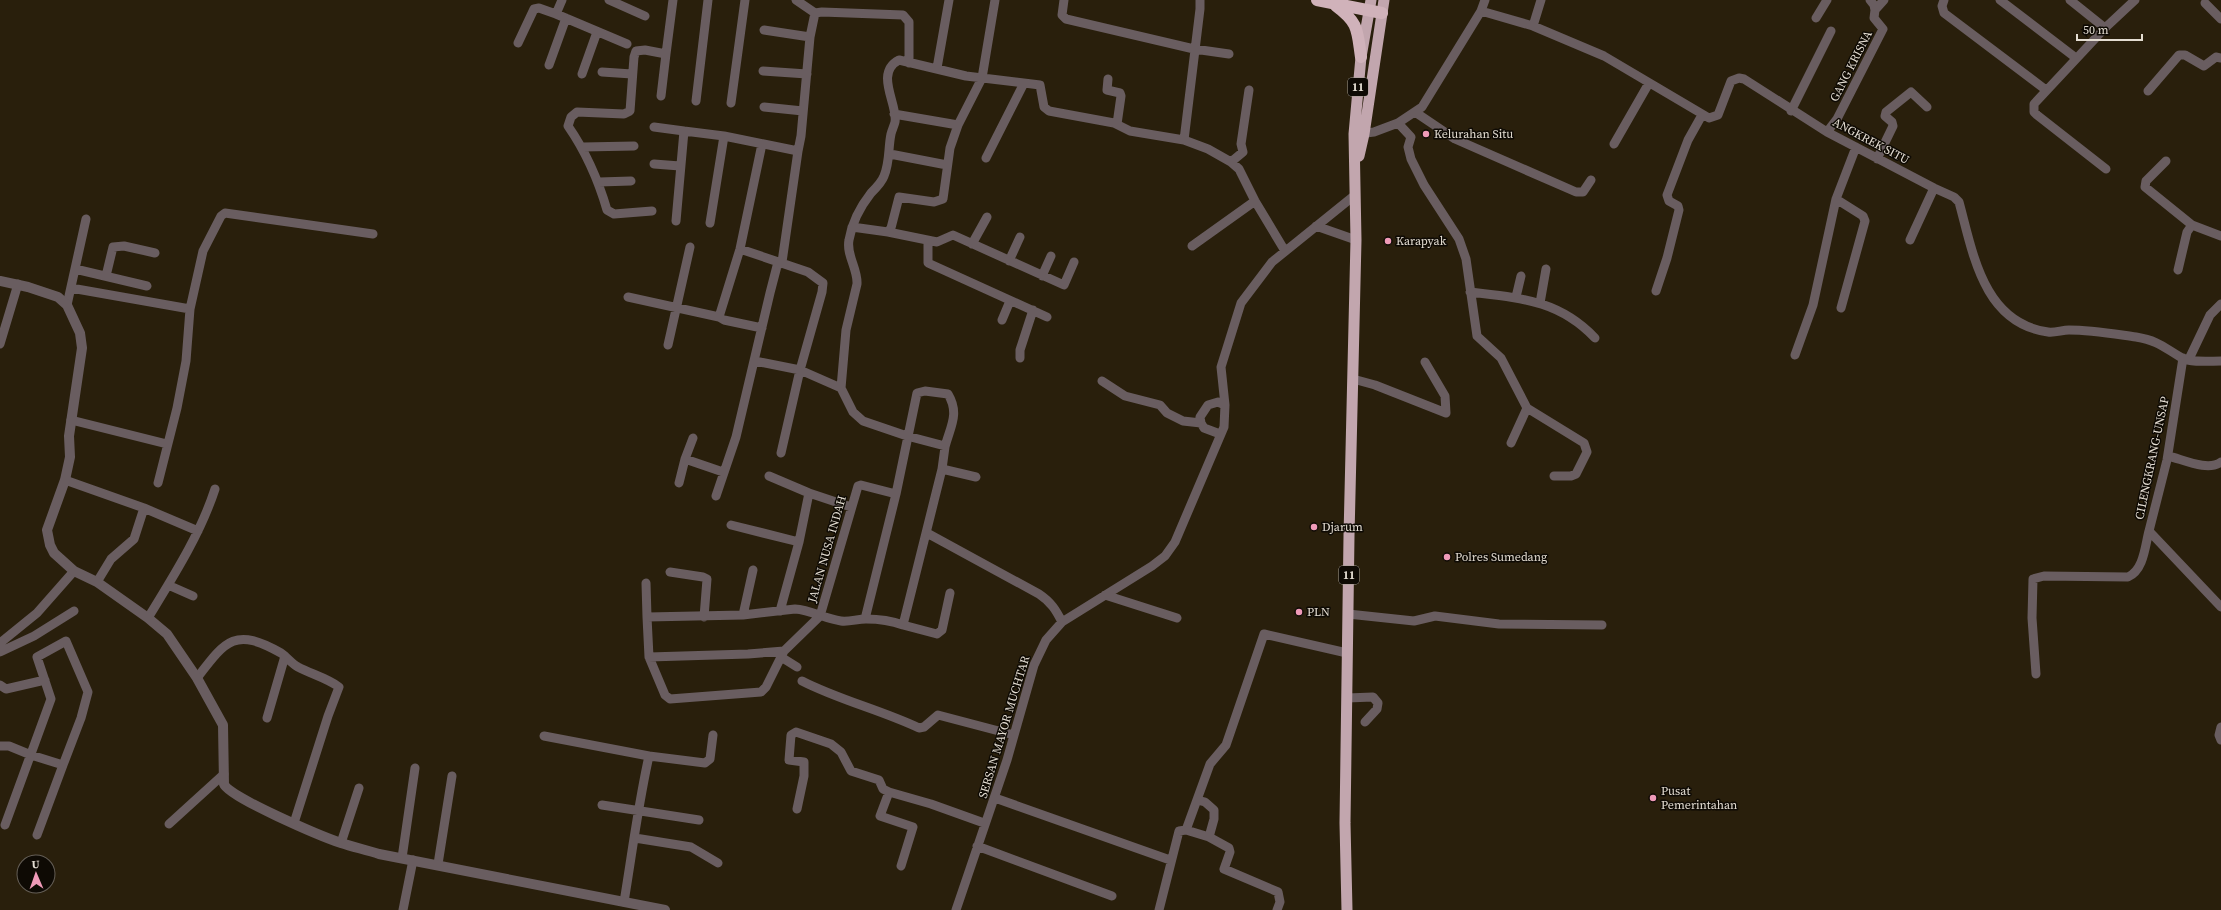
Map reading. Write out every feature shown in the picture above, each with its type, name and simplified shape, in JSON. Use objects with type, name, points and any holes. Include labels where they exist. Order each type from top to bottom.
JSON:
[{"type":"highway","points":[[1317,0],[1333,4],[1370,5],[1383,7]]},
{"type":"highway","points":[[1357,0],[1370,5]]},
{"type":"highway","points":[[1333,4],[1351,17],[1357,28],[1361,58]]},
{"type":"highway","name":"11","points":[[1347,910],[1345,824],[1347,653],[1356,240],[1355,174],[1359,134],[1361,58],[1370,5]]},
{"type":"highway","name":"11","points":[[1359,134],[1383,7]]},
{"type":"street","points":[[556,14],[562,0]]},
{"type":"street","points":[[609,0],[645,16]]},
{"type":"street","points":[[661,96],[674,0]]},
{"type":"street","points":[[696,101],[708,0]]},
{"type":"street","points":[[731,103],[745,0]]},
{"type":"street","points":[[796,0],[815,13],[904,15],[909,22],[909,63]]},
{"type":"street","points":[[937,68],[949,0]]},
{"type":"street","points":[[888,232],[891,228],[899,197],[934,202],[943,200],[945,196],[947,165],[958,124],[982,78],[995,0]]},
{"type":"street","points":[[1064,0],[1062,16],[1064,19],[1194,49],[1229,54]]},
{"type":"street","points":[[1184,140],[1200,0]]},
{"type":"street","points":[[1359,134],[1398,123],[1422,107],[1481,11],[1485,0]]},
{"type":"street","points":[[1533,26],[1541,0]]},
{"type":"street","points":[[1816,18],[1827,0]]},
{"type":"street","points":[[1870,0],[1874,5],[1874,10]]},
{"type":"street","points":[[1874,10],[1884,0]]},
{"type":"street","points":[[1944,0],[1942,6],[1944,13],[2046,90]]},
{"type":"street","points":[[2000,0],[2076,58]]},
{"type":"street","points":[[2072,0],[2105,28]]},
{"type":"street","points":[[2106,169],[2037,115],[2034,104],[2105,28],[2135,0]]},
{"type":"street","points":[[2205,3],[2221,19]]},
{"type":"street","points":[[518,43],[534,9],[542,9],[627,44]]},
{"type":"street","name":"GANG KRISNA","points":[[1826,132],[1837,119],[1883,29],[1874,18],[1874,10]]},
{"type":"street","points":[[1481,11],[1533,26],[1604,56],[1702,115],[1688,140],[1667,195],[1669,201],[1678,206],[1679,210],[1668,258],[1656,291]]},
{"type":"street","points":[[716,496],[736,437],[777,266],[782,262],[803,111],[810,37],[815,13]]},
{"type":"street","points":[[549,65],[566,18]]},
{"type":"street","points":[[764,30],[810,37]]},
{"type":"street","points":[[1791,110],[1832,31]]},
{"type":"street","points":[[582,74],[597,32]]},
{"type":"street","points":[[652,211],[614,214],[607,210],[599,182],[582,147],[568,126],[571,117],[577,112],[624,114],[630,111],[632,74],[636,51],[645,50],[666,54]]},
{"type":"street","points":[[2148,91],[2179,56],[2184,55],[2204,66],[2216,57],[2221,58]]},
{"type":"street","points":[[945,446],[907,436],[858,417],[841,388],[846,330],[857,284],[857,279],[849,252],[849,241],[852,227],[858,212],[884,177],[890,154],[891,134],[896,121],[888,88],[890,69],[893,64],[899,60],[982,78],[1024,83],[1042,87],[1044,107],[1049,111],[1118,124],[1130,131],[1184,140],[1208,149],[1231,162],[1239,169],[1255,201],[1285,251]]},
{"type":"street","points":[[763,71],[807,74]]},
{"type":"street","points":[[602,72],[632,74]]},
{"type":"street","name":"ANGKREK SITU","points":[[1702,115],[1709,118],[1716,117],[1724,104],[1731,81],[1739,78],[1748,81],[1826,132],[1954,197],[1959,202],[1976,266],[1995,302],[2028,328],[2050,332],[2069,330],[2142,338],[2163,344],[2186,359]]},
{"type":"street","points":[[1108,79],[1106,90],[1120,93],[1121,96],[1118,124]]},
{"type":"street","points":[[986,158],[1024,83]]},
{"type":"street","points":[[1614,144],[1649,83]]},
{"type":"street","points":[[1231,162],[1243,152],[1241,144],[1249,90]]},
{"type":"street","points":[[1877,158],[1893,126],[1892,122],[1885,116],[1886,112],[1911,92],[1928,107]]},
{"type":"street","points":[[764,107],[803,111]]},
{"type":"street","points":[[1415,112],[1455,139],[1576,192],[1581,193],[1586,190],[1591,180]]},
{"type":"street","points":[[894,114],[958,124]]},
{"type":"street","points":[[1398,123],[1411,137],[1408,147],[1411,159],[1424,185],[1459,239],[1466,258],[1477,336],[1501,358],[1527,408],[1584,443],[1587,447],[1587,452],[1576,474],[1571,476],[1554,476]]},
{"type":"street","points":[[654,127],[724,136],[798,151]]},
{"type":"street","points":[[676,221],[684,131]]},
{"type":"street","points":[[710,223],[724,136]]},
{"type":"street","points":[[719,317],[740,249],[762,144]]},
{"type":"street","points":[[582,147],[634,146]]},
{"type":"street","points":[[1795,356],[1813,305],[1836,199],[1856,147]]},
{"type":"street","points":[[890,154],[947,165]]},
{"type":"street","points":[[2166,161],[2146,182],[2145,187],[2192,225],[2221,236]]},
{"type":"street","points":[[654,164],[680,166]]},
{"type":"street","points":[[599,182],[631,181]]},
{"type":"street","points":[[1910,240],[1934,188]]},
{"type":"street","name":"SERSAN MAYOR MUCHTAR","points":[[956,910],[984,823],[995,798],[1034,664],[1046,640],[1062,622],[1152,566],[1175,542],[1224,427],[1225,405],[1221,367],[1241,303],[1254,283],[1285,251],[1355,196]]},
{"type":"street","points":[[1836,199],[1863,216],[1865,221],[1841,308]]},
{"type":"street","points":[[1192,246],[1255,201]]},
{"type":"street","points":[[158,483],[177,408],[186,361],[190,309],[203,251],[221,216],[225,213],[373,234]]},
{"type":"street","points":[[972,244],[987,217]]},
{"type":"street","points":[[67,305],[86,219]]},
{"type":"street","points":[[2178,270],[2187,232],[2192,225]]},
{"type":"street","points":[[1316,226],[1356,240]]},
{"type":"street","points":[[852,227],[888,232],[937,242],[953,235],[1064,285],[1074,262]]},
{"type":"street","points":[[1009,261],[1020,237]]},
{"type":"street","points":[[928,241],[928,263],[1047,317]]},
{"type":"street","points":[[106,276],[113,247],[124,246],[155,253]]},
{"type":"street","points":[[668,345],[690,246]]},
{"type":"street","points":[[740,249],[808,272],[823,283],[822,292],[800,370],[782,453]]},
{"type":"street","points":[[1042,276],[1051,256]]},
{"type":"street","points":[[75,269],[147,286]]},
{"type":"street","points":[[1540,303],[1546,269]]},
{"type":"street","points":[[1516,297],[1521,276]]},
{"type":"street","points":[[0,281],[18,284],[58,297],[67,305],[80,333],[82,348],[69,436],[70,457],[65,480],[47,530],[54,553],[74,571],[98,582],[148,618],[167,634],[197,678],[223,725],[224,784],[228,790],[253,804],[341,843],[402,858],[665,910]]},
{"type":"street","points":[[0,344],[18,284]]},
{"type":"street","points":[[71,288],[190,309]]},
{"type":"street","points":[[1470,292],[1516,297],[1552,306],[1581,323],[1595,338]]},
{"type":"street","points":[[628,297],[762,328]]},
{"type":"street","points":[[1002,320],[1010,301]]},
{"type":"street","name":"CILENGKRANG-UNSAP","points":[[2221,304],[2210,315],[2186,359],[2168,456],[2149,531],[2221,607]]},
{"type":"street","points":[[1020,358],[1020,350],[1033,310]]},
{"type":"street","points":[[2186,359],[2221,361]]},
{"type":"street","points":[[755,361],[800,370],[841,388]]},
{"type":"street","points":[[1353,379],[1375,385],[1446,413],[1445,396],[1425,362]]},
{"type":"street","points":[[1102,380],[1125,396],[1160,405],[1167,413],[1183,420],[1201,423]]},
{"type":"street","points":[[865,619],[896,494],[916,393],[943,393],[948,394],[950,398],[954,422],[945,446],[942,469],[927,533],[903,625]]},
{"type":"street","points":[[1220,434],[1204,428],[1200,417],[1208,405],[1218,402],[1225,405]]},
{"type":"street","points":[[1511,443],[1527,408]]},
{"type":"street","points":[[71,420],[167,444]]},
{"type":"street","points":[[679,483],[685,459],[693,438]]},
{"type":"street","points":[[2168,456],[2205,466],[2213,466],[2221,462]]},
{"type":"street","points":[[685,459],[723,472]]},
{"type":"street","points":[[942,469],[976,477]]},
{"type":"street","points":[[769,476],[809,493],[851,507]]},
{"type":"street","points":[[65,480],[144,508],[198,531]]},
{"type":"street","name":"JALAN NUSA INDAH","points":[[820,616],[858,486],[861,485],[896,494]]},
{"type":"street","points":[[148,618],[198,531],[215,489]]},
{"type":"street","points":[[780,611],[799,542],[809,493]]},
{"type":"street","points":[[98,582],[111,558],[134,539],[144,508]]},
{"type":"street","points":[[731,525],[799,542]]},
{"type":"street","points":[[2036,674],[2032,618],[2033,579],[2044,576],[2128,577],[2133,575],[2142,558],[2149,531]]},
{"type":"street","points":[[927,533],[1049,600],[1062,622]]},
{"type":"street","points":[[743,615],[753,570]]},
{"type":"street","points":[[0,644],[37,613],[74,571]]},
{"type":"street","points":[[670,572],[703,576],[707,579],[704,617]]},
{"type":"street","points":[[646,582],[649,657],[665,695],[673,699],[761,692],[766,687],[783,654],[820,616]]},
{"type":"street","points":[[168,585],[193,596]]},
{"type":"street","points":[[647,616],[704,617],[743,615],[799,609],[820,616],[850,622],[865,619],[903,625],[937,634],[942,630],[950,594]]},
{"type":"street","points":[[1105,595],[1177,618]]},
{"type":"street","points":[[0,652],[34,636],[74,611]]},
{"type":"street","points":[[1348,614],[1414,621],[1435,616],[1499,624],[1602,625]]},
{"type":"street","points":[[1186,830],[1210,764],[1226,745],[1264,634],[1347,653]]},
{"type":"street","points":[[197,678],[224,646],[243,638],[258,642],[285,656],[298,667],[339,687],[328,716],[294,823]]},
{"type":"street","points":[[5,825],[51,699],[38,657],[63,642],[68,642],[87,687],[88,697],[37,835]]},
{"type":"street","points":[[649,657],[783,654],[794,665]]},
{"type":"street","points":[[267,718],[285,656]]},
{"type":"street","points":[[0,685],[6,689],[45,680]]},
{"type":"street","points":[[802,681],[824,691],[876,709],[919,728],[924,727],[938,715],[1014,735]]},
{"type":"street","points":[[1347,698],[1373,697],[1378,703],[1377,709],[1365,722]]},
{"type":"street","points":[[2221,727],[2219,735],[2221,740]]},
{"type":"street","points":[[797,809],[804,776],[804,762],[789,760],[791,735],[796,732],[831,744],[841,752],[851,771],[879,780],[883,789],[889,792],[931,804],[984,823]]},
{"type":"street","points":[[544,736],[649,756],[705,763],[710,759],[713,735]]},
{"type":"street","points":[[0,746],[9,746],[31,755],[63,764]]},
{"type":"street","points":[[624,902],[635,838],[637,810],[649,756]]},
{"type":"street","points":[[402,858],[415,768]]},
{"type":"street","points":[[169,824],[224,774]]},
{"type":"street","points":[[438,864],[452,776]]},
{"type":"street","points":[[341,843],[358,788]]},
{"type":"street","points":[[889,792],[880,816],[913,828],[901,866]]},
{"type":"street","points":[[995,798],[1170,860]]},
{"type":"street","points":[[1197,800],[1205,802],[1214,810],[1214,819],[1209,837]]},
{"type":"street","points":[[602,805],[699,820]]},
{"type":"street","points":[[1159,910],[1176,835],[1179,831],[1186,830],[1209,837],[1229,848],[1230,852],[1224,869],[1278,892],[1280,902],[1277,910]]},
{"type":"street","points":[[635,838],[691,847],[718,864]]},
{"type":"street","points":[[977,846],[1112,896]]},
{"type":"street","points":[[403,910],[413,860]]},
{"type":"place","name":"Kelurahan Situ","points":[[1426,134]]},
{"type":"place","name":"Karapyak","points":[[1388,241]]},
{"type":"place","name":"Djarum","points":[[1314,527]]},
{"type":"place","name":"Polres Sumedang","points":[[1447,557]]},
{"type":"place","name":"PLN","points":[[1299,612]]},
{"type":"place","name":"Pusat Pemerintahan","points":[[1653,798]]}]
